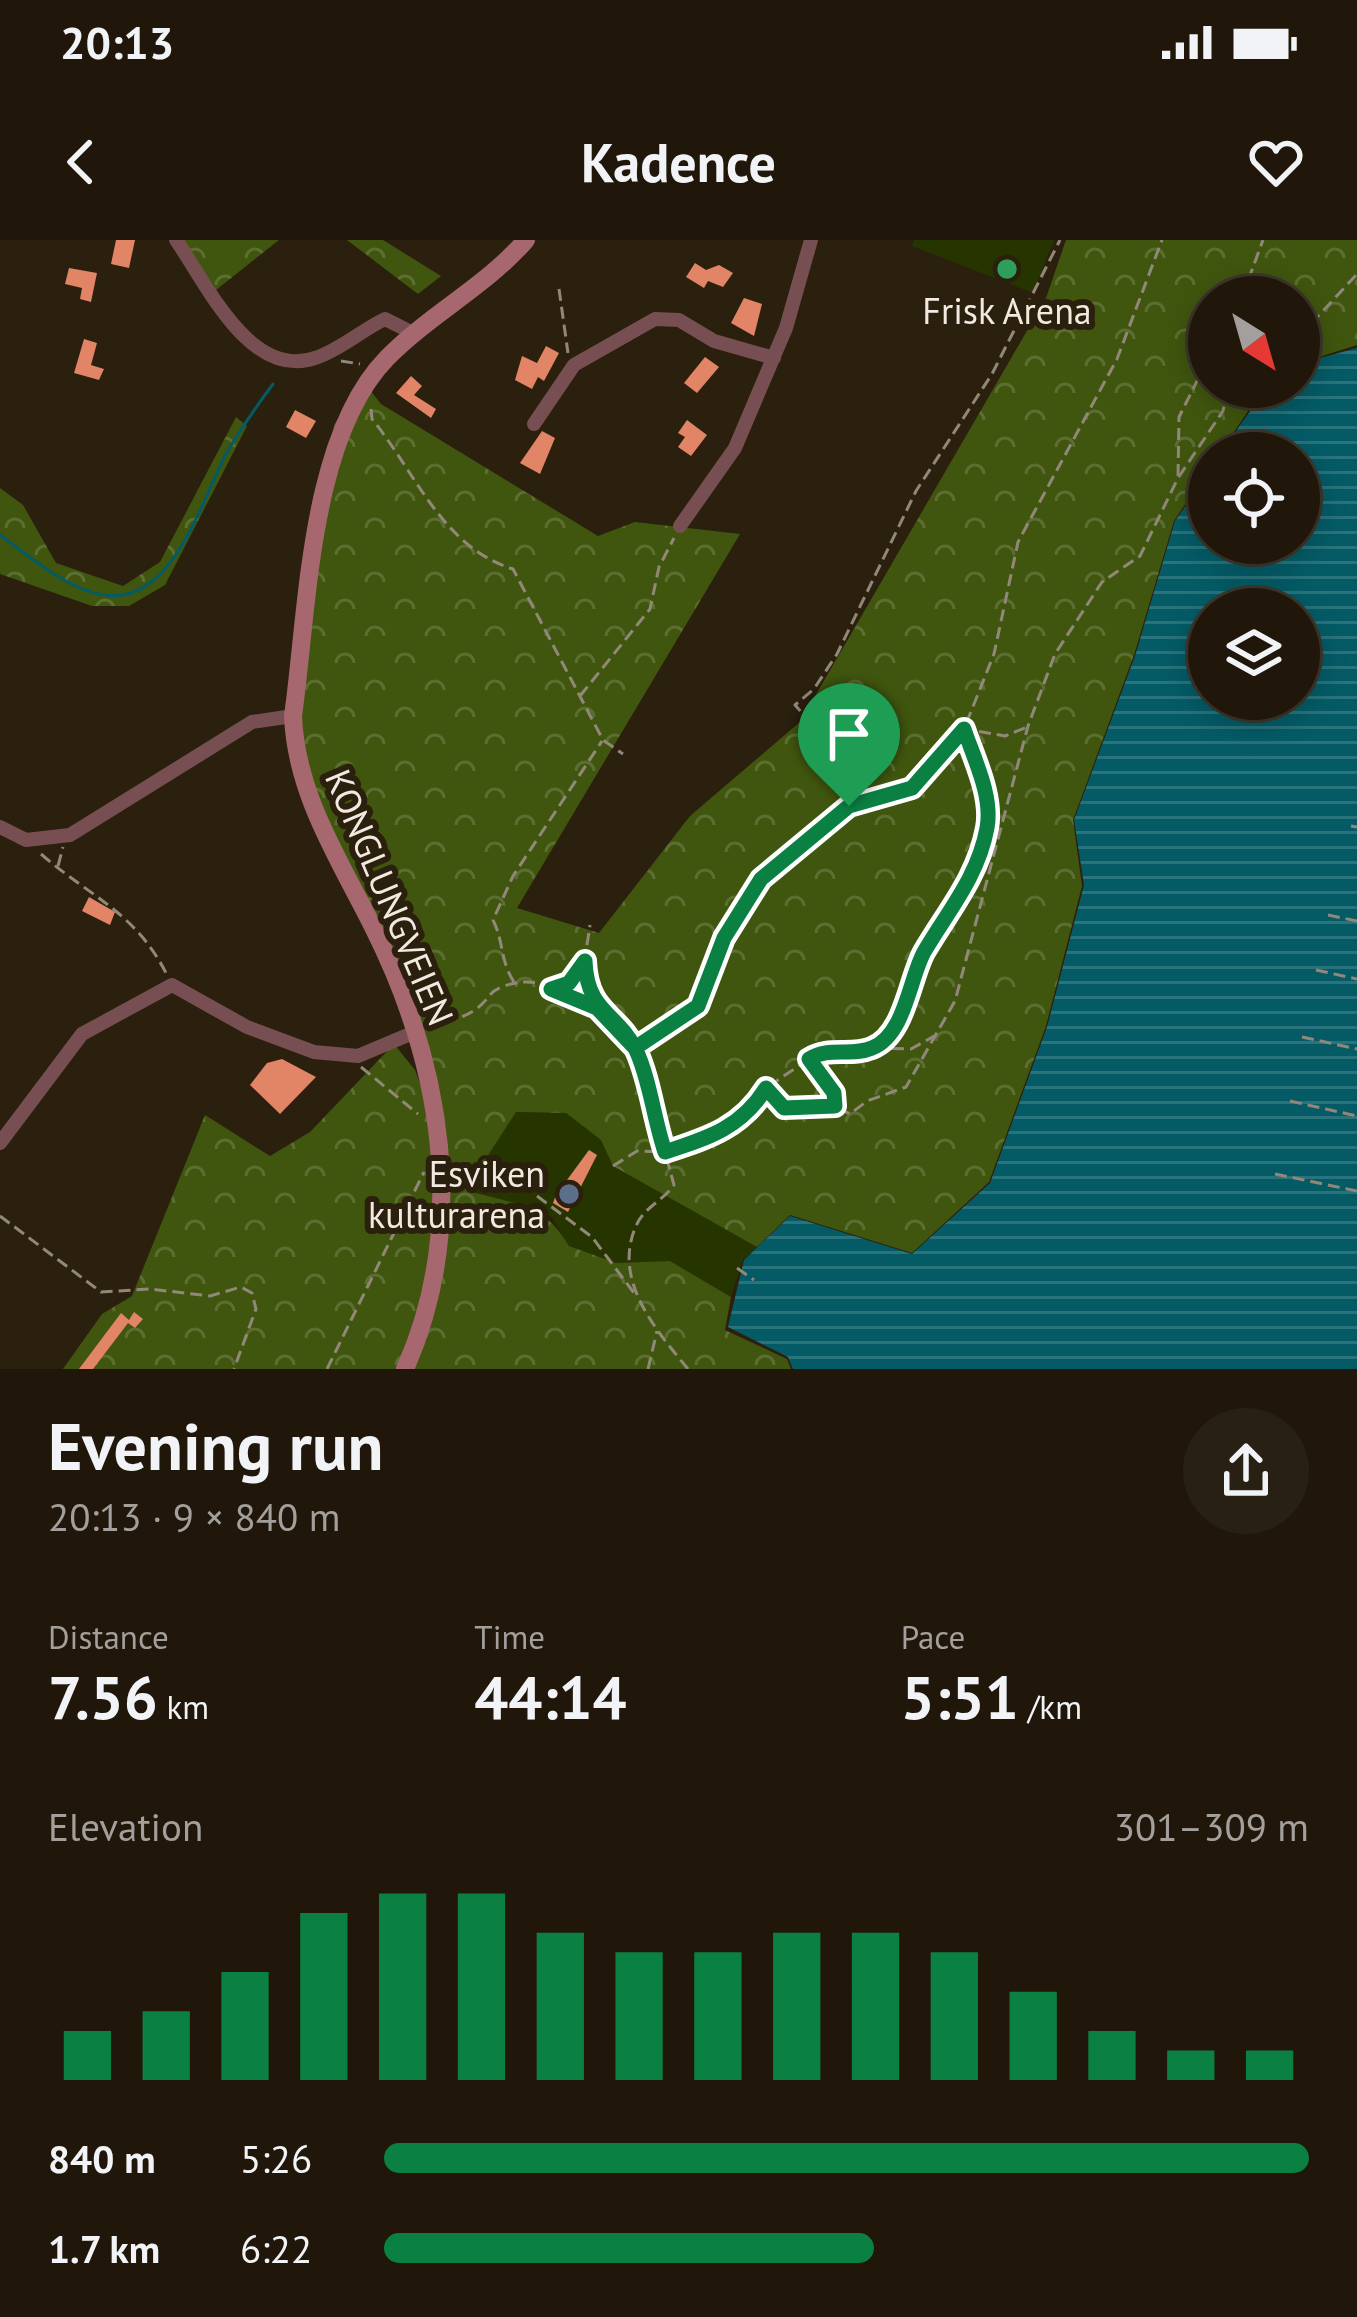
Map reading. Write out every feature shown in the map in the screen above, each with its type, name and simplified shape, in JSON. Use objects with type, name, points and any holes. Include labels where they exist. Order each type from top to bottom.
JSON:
[{"type":"street","points":[[176,240],[259,350],[290,362],[321,356],[385,319],[415,334]]},
{"type":"street","name":"KONGLUNGVEIEN","points":[[405,1369],[433,1282],[442,1224],[436,1112],[415,1032],[385,952],[308,800],[294,749],[292,716],[322,506],[334,454],[365,376],[470,294],[526,240]]},
{"type":"street","points":[[680,526],[734,448],[774,358],[811,240]]},
{"type":"street","points":[[534,424],[574,365],[668,317],[735,350],[774,358]]},
{"type":"street","points":[[0,827],[26,840],[70,835],[251,722],[292,716]]},
{"type":"street","points":[[0,1143],[82,1034],[172,985],[247,1027],[337,1057],[358,1056],[415,1032]]},
{"type":"path","points":[[849,806],[819,761],[813,725],[795,706],[837,654],[906,510],[992,374],[1060,240]]},
{"type":"path","points":[[635,1048],[698,1006],[724,938],[761,879],[849,806],[912,788],[964,729],[994,654],[1018,542],[1117,359],[1162,240]]},
{"type":"path","points":[[1250,276],[1264,240]]},
{"type":"path","points":[[1320,314],[1357,274]]},
{"type":"path","points":[[560,290],[574,365]]},
{"type":"path","points":[[321,356],[365,376],[372,419],[458,541],[483,560],[513,569],[603,740],[623,754]]},
{"type":"path","points":[[1178,478],[1179,417],[1188,399]]},
{"type":"path","points":[[766,1088],[784,1108],[835,1106],[850,1114],[867,1101],[906,1087],[955,1001],[1028,727],[1055,654],[1102,582],[1139,556],[1178,478],[1224,408]]},
{"type":"path","points":[[580,696],[650,609],[659,567],[680,526]]},
{"type":"path","points":[[964,729],[1005,736],[1028,727]]},
{"type":"path","points":[[872,1048],[892,1031],[924,953],[964,893],[988,826],[987,799],[964,729]]},
{"type":"path","points":[[514,982],[502,965],[503,939],[493,920],[513,876],[603,740]]},
{"type":"path","points":[[58,868],[70,835]]},
{"type":"path","points":[[26,840],[70,881],[123,912],[144,935],[172,985]]},
{"type":"path","points":[[1328,915],[1357,921]]},
{"type":"path","points":[[590,925],[586,983],[597,1008],[635,1048],[674,1185],[635,1227],[630,1270],[635,1294]]},
{"type":"path","points":[[551,989],[569,983],[585,961]]},
{"type":"path","points":[[1316,970],[1357,979]]},
{"type":"path","points":[[415,1032],[460,1018],[493,990],[514,982],[551,989],[597,1008]]},
{"type":"path","points":[[613,1166],[637,1151],[665,1152],[736,1123],[750,1114],[766,1088],[820,1052],[911,1049],[939,1034]]},
{"type":"path","points":[[1302,1037],[1357,1049]]},
{"type":"path","points":[[337,1057],[365,1068],[406,1099],[426,1123],[422,1103]]},
{"type":"path","points":[[809,1059],[834,1093],[835,1106]]},
{"type":"path","points":[[1290,1101],[1357,1116]]},
{"type":"path","points":[[327,1369],[428,1164],[429,1182]]},
{"type":"path","points":[[1275,1174],[1357,1191]]},
{"type":"path","points":[[537,1196],[592,1237],[688,1369]]},
{"type":"path","points":[[0,1216],[101,1292],[150,1289],[210,1296],[241,1287],[252,1292],[256,1310],[235,1369]]},
{"type":"path","points":[[737,1268],[754,1280]]},
{"type":"path","points":[[648,1369],[657,1330]]},
{"type":"green space","points":[[179,240],[279,240],[216,290]]},
{"type":"green space","points":[[347,240],[383,240],[441,276],[418,294]]},
{"type":"green space","name":"Frisk Arena","points":[[914,240],[1054,240],[1033,293],[912,246]]},
{"type":"green space","points":[[1066,240],[1357,240],[1357,345],[1320,357],[1320,276],[1188,276],[1188,408],[1250,408],[1234,432],[1188,432],[1188,500],[1174,521],[1134,655],[1073,820],[1082,886],[1046,1026],[989,1182],[912,1253],[790,1215],[757,1247],[613,1166],[601,1140],[566,1113],[516,1112],[469,1185],[472,1192],[539,1213],[569,1246],[616,1263],[670,1261],[731,1297],[725,1330],[787,1359],[791,1369],[63,1369],[102,1314],[132,1296],[205,1115],[270,1156],[310,1132],[394,1044],[415,1070],[439,1134],[393,991],[306,799],[298,685],[334,425],[362,380],[381,404],[598,536],[635,522],[740,534],[517,908],[599,933],[690,816],[800,722],[1046,298]]},
{"type":"green space","points":[[236,417],[247,426],[165,585],[129,606],[92,606],[0,574],[0,488],[23,505],[56,563],[123,586],[160,562]]},
{"type":"green space","points":[[515,1112],[566,1113],[601,1140],[613,1166],[757,1247],[743,1260],[731,1297],[670,1261],[616,1263],[568,1246],[552,1217],[472,1192],[469,1186]]},
{"type":"water","points":[[1357,348],[1357,1369],[793,1369],[788,1357],[728,1327],[744,1260],[790,1216],[912,1254],[990,1183],[1047,1027],[1084,885],[1074,820],[1135,656],[1175,521],[1188,502],[1188,564],[1320,564],[1320,432],[1236,432],[1253,408],[1320,408],[1320,358]]},
{"type":"building","points":[[116,240],[135,240],[129,268],[111,264]]},
{"type":"building","points":[[695,263],[706,270],[719,265],[733,273],[723,287],[708,281],[704,288],[686,277]]},
{"type":"building","points":[[69,268],[97,273],[91,302],[80,299],[82,288],[65,284]]},
{"type":"building","points":[[744,298],[762,304],[754,336],[731,323]]},
{"type":"building","points":[[84,339],[97,343],[91,365],[104,369],[99,380],[74,373]]},
{"type":"building","points":[[546,346],[559,353],[544,381],[538,377],[532,389],[515,380],[522,356],[537,363]]},
{"type":"building","points":[[705,357],[719,367],[697,393],[684,383]]},
{"type":"building","points":[[411,376],[422,386],[414,395],[436,409],[431,418],[396,393]]},
{"type":"building","points":[[295,410],[316,421],[306,438],[286,427]]},
{"type":"building","points":[[687,420],[707,435],[691,456],[678,447],[685,437],[678,433]]},
{"type":"building","points":[[542,431],[555,438],[540,474],[520,463]]},
{"type":"building","points":[[89,897],[115,912],[110,925],[82,911]]},
{"type":"building","points":[[282,1059],[316,1077],[280,1114],[250,1085],[267,1063]]},
{"type":"building","points":[[589,1150],[597,1155],[568,1212],[553,1203]]},
{"type":"building","points":[[134,1312],[143,1319],[135,1328],[128,1323],[93,1369],[79,1369],[121,1313],[129,1320]]},
{"type":"waterway","points":[[0,535],[50,571],[91,592],[129,594],[149,584],[182,545],[226,454],[273,384]]},
{"type":"place","name":"Frisk Arena","points":[[1007,269]]},
{"type":"place","name":"Esviken kulturarena","points":[[569,1194]]},
{"type":"route","points":[[849,806],[761,879],[724,938],[698,1006],[635,1048],[597,1008],[551,989],[569,983],[585,961],[586,983],[597,1008],[635,1048],[665,1152],[736,1123],[750,1114],[766,1088],[784,1108],[835,1106],[834,1093],[809,1059],[820,1052],[872,1048],[892,1031],[924,953],[969,882],[988,826],[987,799],[964,729],[912,788],[849,806]]}]
